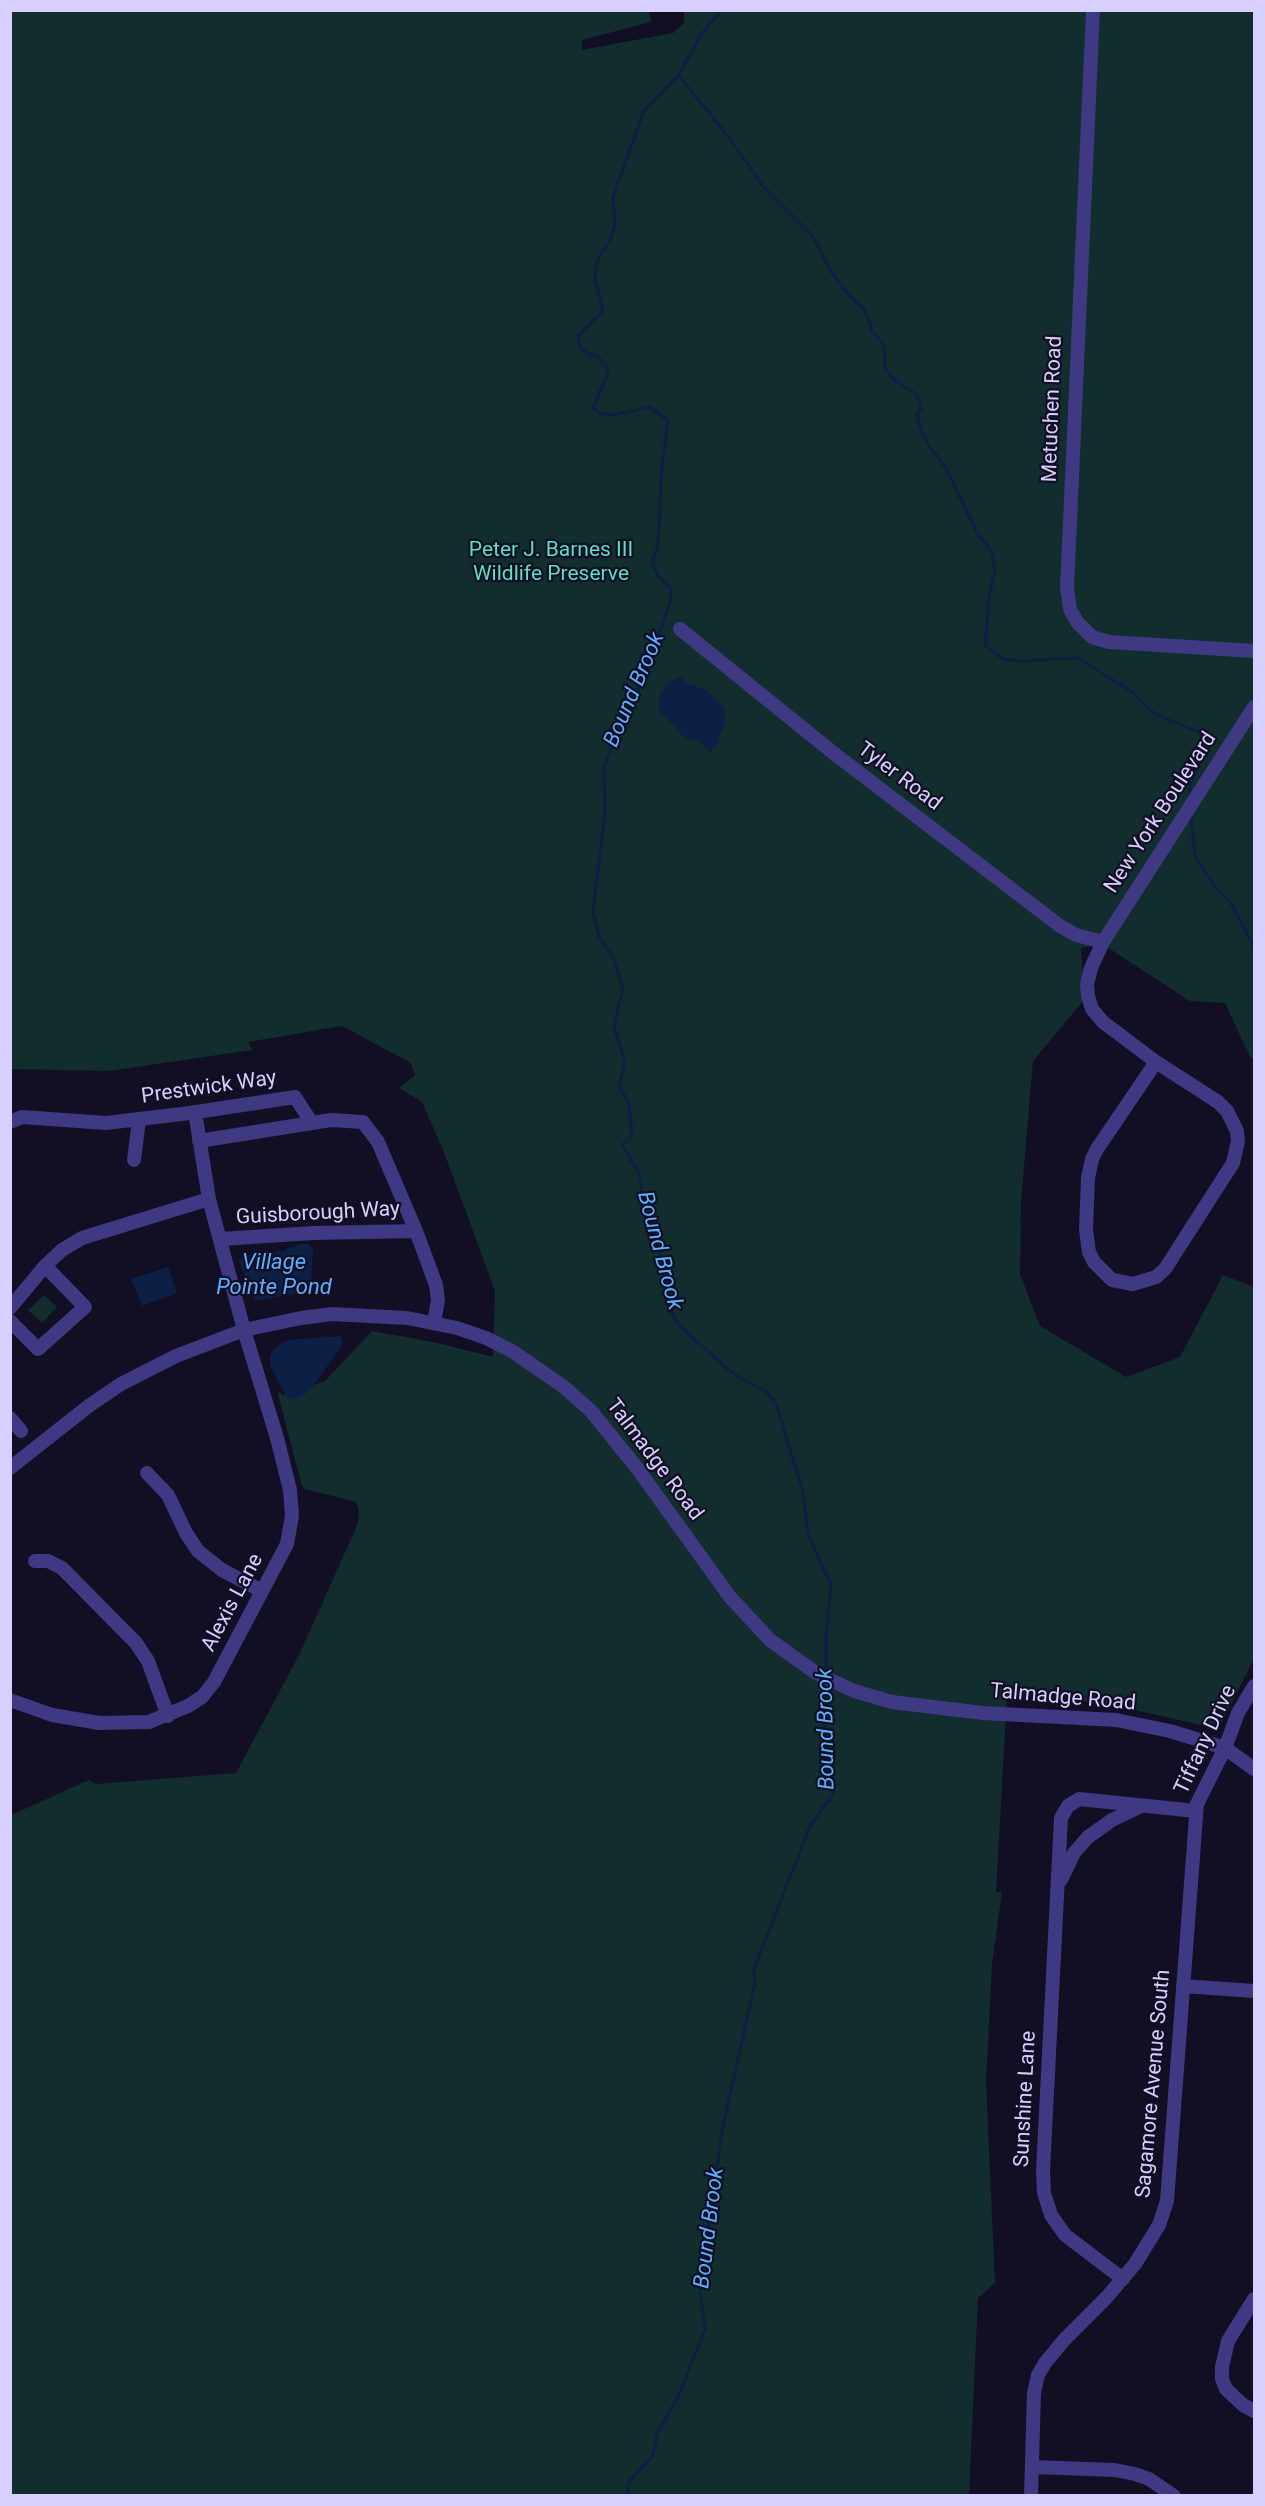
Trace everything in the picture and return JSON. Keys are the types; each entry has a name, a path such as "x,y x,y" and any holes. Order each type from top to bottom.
{"street":[{"name":"Metuchen Road","path":"1093,10 1067,588 1070,609 1077,622 1092,637 1109,642 1254,651"},
{"name":"Tyler Road","path":"680,629 836,755 1060,926 1076,935 1102,942"},
{"name":"New York Boulevard","path":"1156,1062 1097,1149 1092,1159 1088,1178 1086,1230 1089,1252 1094,1262 1112,1280 1133,1284 1156,1277 1165,1269 1233,1163 1238,1141 1234,1121 1218,1102 1156,1062 1102,1023 1092,1009 1087,984 1102,942 1254,707"},
{"name":"Prestwick Way","path":"10,1122 22,1117 106,1123 195,1113 295,1097 312,1124"},
{"name":"Alexis Lane","path":"10,1700 52,1715 99,1723 149,1722 168,1716 202,1697 214,1682 287,1544 292,1516 290,1490 209,1199 195,1113"},
{"path":"134,1160 139,1120"},
{"path":"199,1141 331,1120 363,1122 378,1142 436,1285 438,1300 434,1323"},
{"path":"10,1308 45,1266 62,1250 82,1238 209,1199"},
{"name":"Guisborough Way","path":"221,1239 313,1233 416,1231"},
{"path":"10,1322 38,1349 85,1307 45,1266"},
{"name":"Talmadge Road","path":"10,1468 90,1405 121,1384 176,1356 244,1330 332,1314 383,1316 434,1323 486,1338 512,1351 564,1387 591,1411 637,1468 730,1597 751,1621 791,1658 816,1673 872,1697 911,1705 984,1713 1116,1720 1170,1731 1225,1748 1254,1769"},
{"path":"10,1418 21,1431"},
{"path":"147,1473 168,1495 186,1533 198,1551 222,1570 261,1591"},
{"path":"35,1561 48,1561 62,1568 136,1643 148,1661 168,1716"},
{"name":"Tiffany Drive","path":"1196,1811 1197,1804 1225,1748 1238,1713 1254,1686"},
{"name":"Sunshine Lane","path":"1123,2279 1065,2235 1051,2215 1044,2193 1043,2171 1061,1818 1068,1806 1079,1799 1196,1811"},
{"name":"Sunshine Lane","path":"1058,1887 1074,1853 1088,1837 1112,1820 1142,1806"},
{"name":"Sagamore Avenue South","path":"1031,2496 1034,2393 1038,2376 1045,2363 1064,2340 1123,2279 1159,2225 1167,2201 1196,1811"},
{"path":"1183,1986 1254,1991"},
{"path":"1254,2299 1228,2341 1222,2367 1222,2379 1226,2388 1243,2405 1254,2411"},
{"path":"1033,2467 1115,2470 1135,2474 1149,2479 1174,2496"}],"green space":[{"name":"Peter J. Barnes III Wildlife Preserve","path":"11,11 649,11 651,22 582,40 582,50 673,33 684,23 684,11 1254,11 1254,1060 1250,1057 1225,1003 1190,1001 1102,944 1081,948 1084,1000 1033,1061 1021,1203 1020,1274 1040,1326 1126,1377 1180,1357 1223,1275 1254,1287 1254,1659 1221,1724 1210,1727 1130,1709 1053,1696 1007,1695 996,1892 1002,1892 992,1965 986,2082 995,2283 978,2298 969,2495 11,2495 11,1815 89,1780 96,1784 236,1773 300,1653 358,1523 359,1512 356,1502 305,1489 301,1483 277,1390 283,1395 325,1381 372,1331 433,1342 493,1357 495,1291 445,1155 422,1102 399,1088 415,1075 411,1063 342,1026 248,1042 252,1050 109,1071 11,1069"},
{"path":"44,1295 57,1307 42,1323 28,1310"}],"water":[{"path":"680,676 688,684 707,690 724,708 725,724 711,752 699,741 684,737 659,710 659,696 668,682"},
{"name":"Village Pointe Pond","path":"299,1244 308,1244 313,1249 311,1287 306,1292 255,1301 239,1260 246,1255 283,1251"},
{"path":"168,1267 177,1293 142,1306 131,1279"},
{"path":"341,1336 343,1345 309,1391 300,1397 291,1399 285,1394 270,1366 273,1349 287,1340"}],"waterway":[{"name":"Bound Brook","path":"721,10 701,35 678,76 644,111 613,197 615,224 610,241 601,253 596,267 595,279 603,310 578,336 581,350 598,357 607,366 608,372 593,408 599,413 613,415 650,407 668,421 662,467 658,546 652,563 659,577 671,588 670,603 636,696 616,725 612,747 604,767 605,812 593,912 599,937 613,957 623,988 614,1026 625,1063 619,1086 629,1104 632,1135 622,1145 639,1173 645,1212 671,1286 667,1295 673,1315 679,1325 726,1368 767,1392 776,1404 803,1492 808,1535 831,1585 826,1638 826,1674"},
{"path":"679,76 728,136 762,185 813,236 830,270 848,294 864,309 872,332 884,344 885,368 892,378 917,395 921,408 917,415 922,432 929,446 946,468 977,533 992,552 995,572 989,595 985,646 1003,659 1023,661 1078,658 1132,692 1155,714 1201,733 1202,758 1190,784 1190,796"},
{"path":"1191,815 1195,856 1217,890 1231,903 1254,947"},
{"name":"Bound Brook","path":"627,2496 629,2482 653,2455 657,2434 679,2395 705,2329 700,2291 702,2278 709,2269 709,2221 723,2126 755,1983 754,1969 810,1826 833,1794 824,1753 826,1683"}]}
